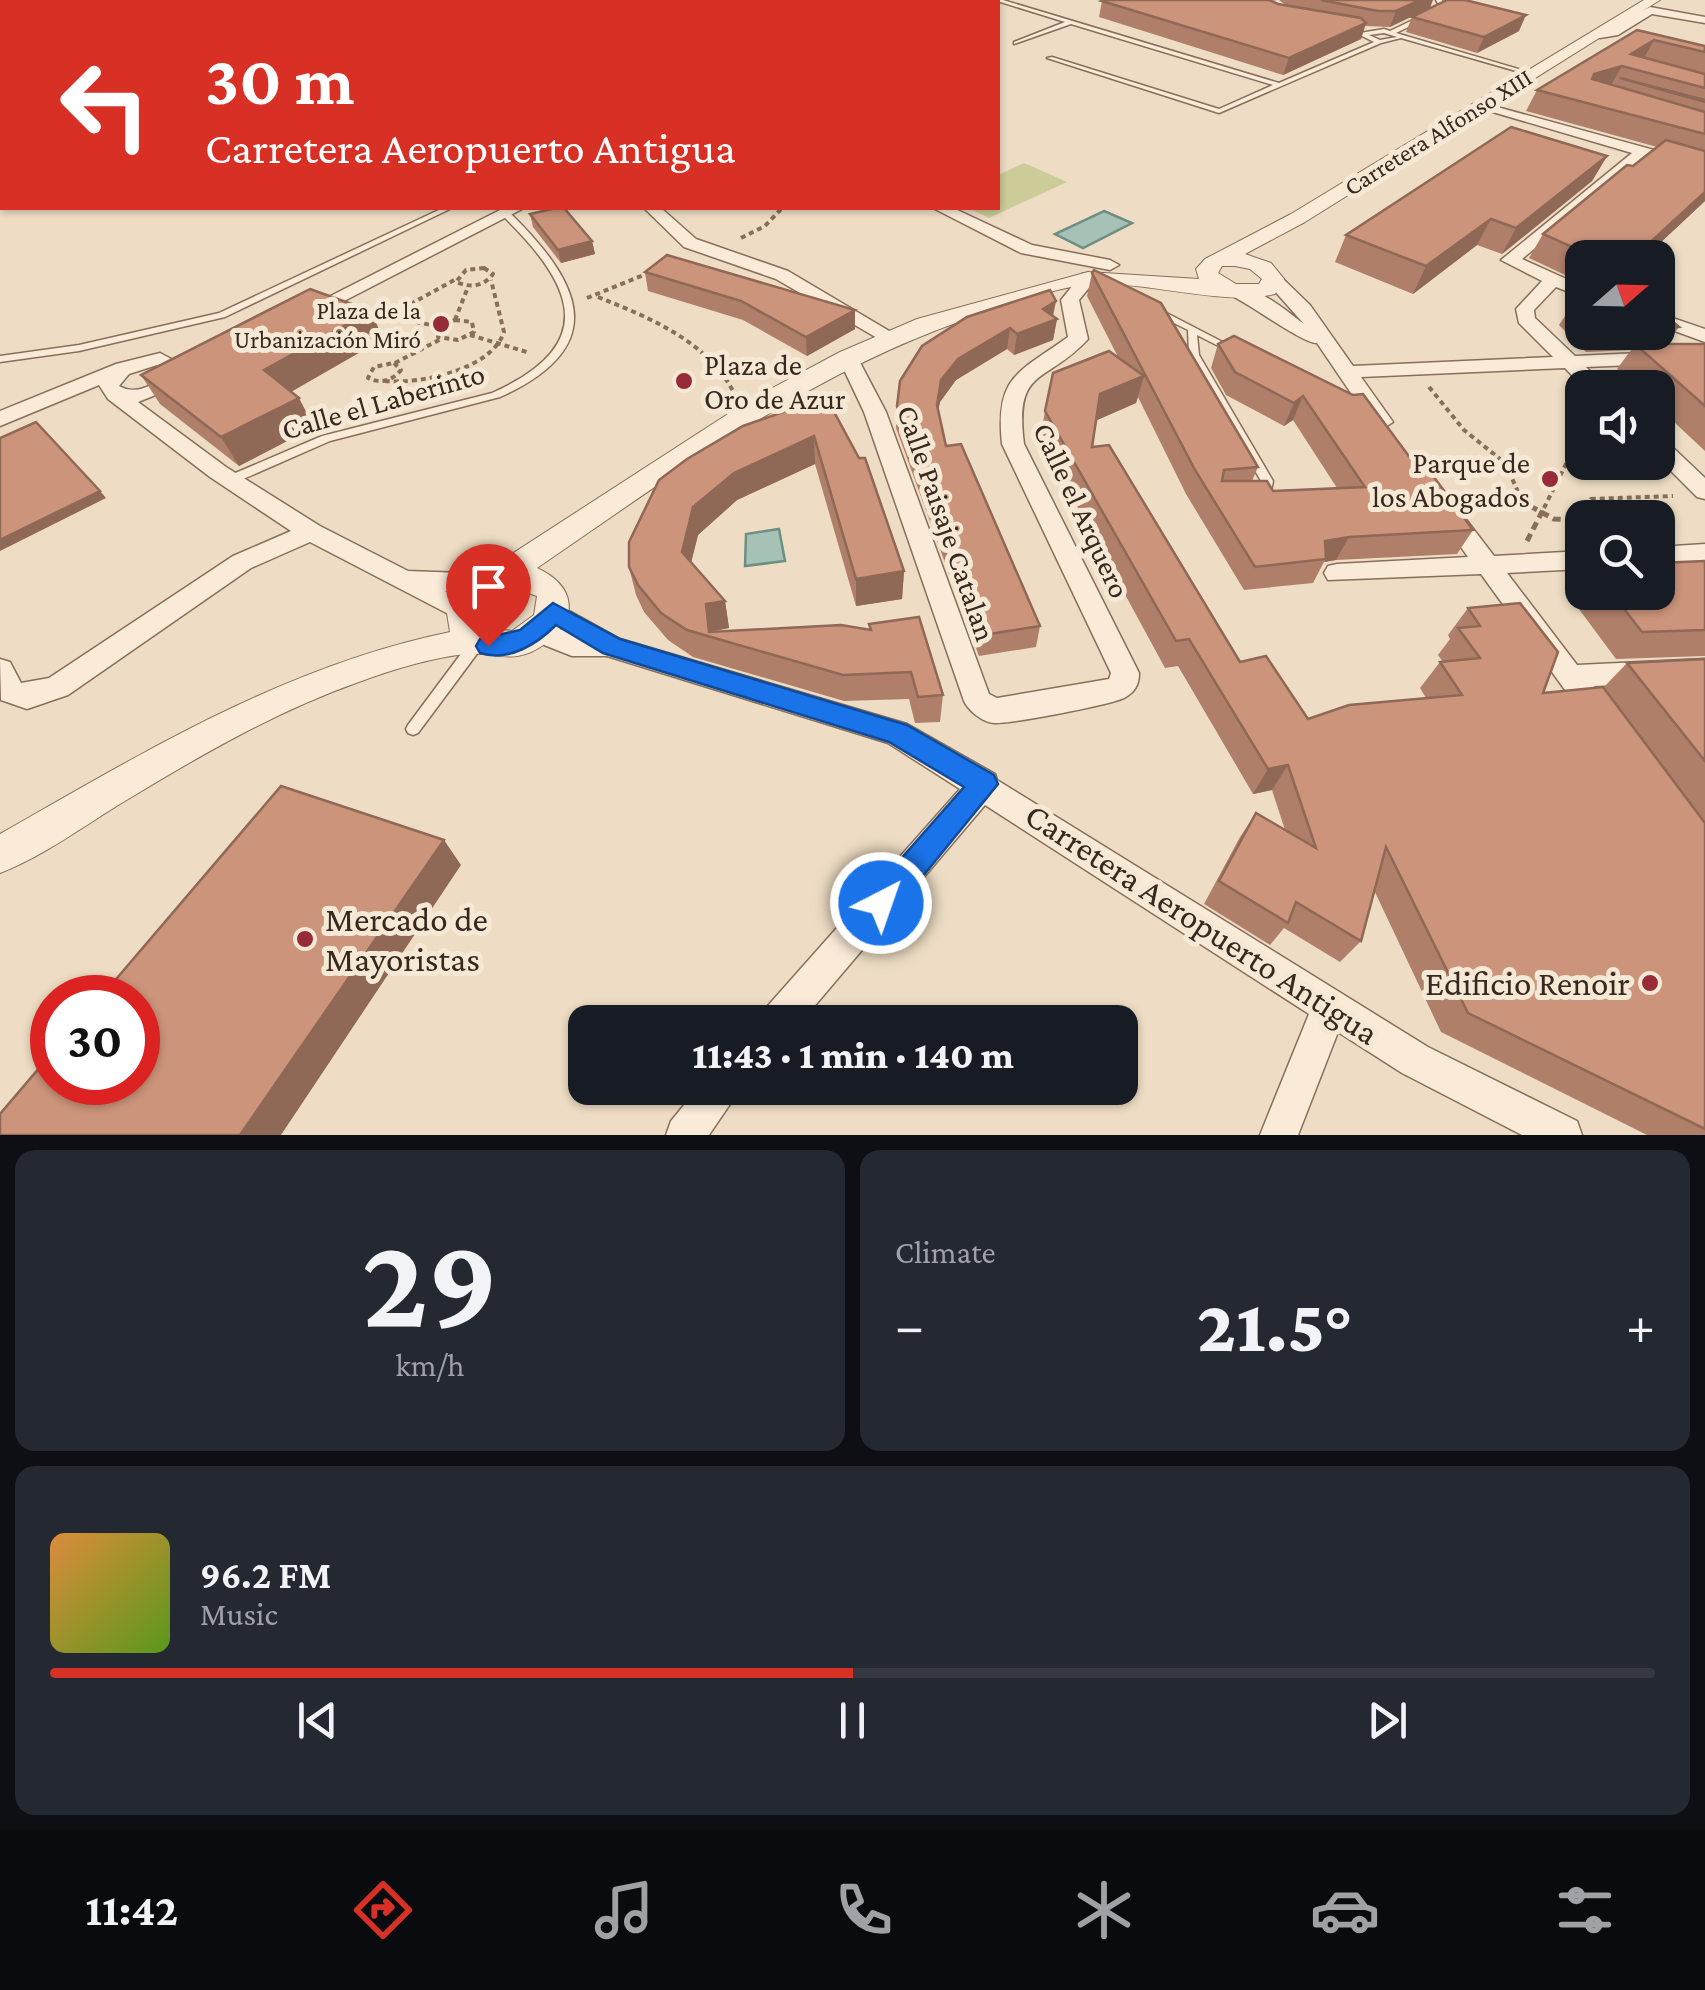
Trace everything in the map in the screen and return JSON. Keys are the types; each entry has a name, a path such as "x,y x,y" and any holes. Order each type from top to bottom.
{"street":[{"path":"1657,2 1705,20"},
{"name":"Carretera Alfonso XIII","path":"1216,262 1612,38 1657,2"},
{"name":"Carretera Alfonso XIII","path":"1272,277 1282,250 1304,228 1528,77 1612,38"},
{"path":"1489,106 1705,169"},
{"path":"1565,285 1510,262 1644,151"},
{"path":"290,320 510,210"},
{"path":"654,210 690,243 782,275 891,338"},
{"path":"945,210 1010,242 1101,274 1230,289 1267,289 1272,277"},
{"path":"1010,242 1029,257 1038,274"},
{"path":"925,324 965,298 1038,274 1101,274 1244,260 1272,277 1303,309 1351,383 1401,448"},
{"path":"1216,262 1208,275 1282,315 1351,383"},
{"path":"0,855 276,700 468,627 493,582 584,525 756,406 848,357 925,324 1051,285 1101,274"},
{"name":"Calle el Arquero","path":"986,709 994,711 1116,689 1125,682 1125,672 1013,444 1009,428 1018,384 1078,339 1070,300 1101,274"},
{"path":"1552,280 1525,309 1526,319 1578,370"},
{"path":"1675,325 1705,336"},
{"path":"1351,383 1415,369 1694,356"},
{"name":"Calle Paisaje Catalan","path":"848,357 875,412 972,693 986,709"},
{"path":"0,418 128,367 150,360 169,360 178,368 139,415"},
{"path":"64,391 161,387 196,361 150,360"},
{"path":"112,391 116,373 128,367"},
{"path":"112,391 230,480 312,532 405,579 468,627 514,644 548,611 584,525"},
{"path":"1675,468 1695,493"},
{"path":"1435,493 1615,738"},
{"path":"0,670 11,692 39,696 109,655 242,562 312,532"},
{"path":"1675,555 1705,553"},
{"path":"1336,573 1565,561"},
{"path":"405,579 493,582 529,578 548,611"},
{"name":"Carretera Aeropuerto Antigua","path":"548,611 572,645 612,646 866,720 936,753 1416,1060 1563,1135"},
{"path":"1570,676 1705,670"},
{"path":"793,1005 984,784"},
{"path":"1279,1135 1330,1007"},
{"path":"685,1135 709,1105"}],"lane":[{"path":"1382,42 1443,8 1439,0"},
{"path":"1000,1 1279,85"},
{"path":"1016,43 1072,22"},
{"path":"1361,35 1528,77"},
{"path":"1050,58 1212,111 1279,85 1361,35 1394,36 1528,77"},
{"path":"411,210 423,219"},
{"path":"0,359 79,348 222,315 443,210"},
{"name":"Calle el Laberinto","path":"230,480 326,438 496,395 522,383 551,359 570,321 568,302 510,210"},
{"path":"1101,274 1131,295"},
{"path":"1144,304 1244,356"},
{"path":"1192,331 1194,356 1268,486 1260,498"},
{"path":"414,729 468,627"}],"path":[{"path":"361,331 478,268 492,272 490,280 506,319 501,343 482,362 385,381 371,380 368,372 378,365 394,364 440,339 470,335 501,343"},
{"path":"456,279 468,287"},
{"path":"468,287 490,280"},
{"path":"456,320 468,287"},
{"path":"596,296 636,312 710,360 724,372 736,394 756,406"},
{"path":"388,316 440,327 456,320 474,325 470,335"},
{"path":"440,327 436,334 440,339"},
{"path":"385,381 401,370 394,364"},
{"path":"1415,369 1457,416 1464,430 1505,463 1520,496 1540,514 1565,521"},
{"path":"1515,564 1565,465"},
{"path":"1591,500 1695,493"}],"green space":[{"path":"1024,163 1067,182 989,218 972,210 1000,210 1000,174"}],"shaded area":[{"path":"1104,211 1132,223 1083,248 1055,234"},
{"path":"779,529 785,561 745,566 746,534"}],"building":[{"path":"1269,0 1361,18 1366,23 1289,58 1102,1"},
{"path":"1321,0 1420,0 1396,11 1378,11"},
{"path":"1447,0 1465,0 1526,15 1484,37 1412,17"},
{"path":"1637,30 1705,46 1705,52 1654,40 1631,54 1705,74 1705,88 1622,66 1594,74 1592,79 1705,112 1705,134 1537,90"},
{"path":"1620,78 1705,100 1705,102"},
{"path":"1511,127 1607,156 1516,228 1491,219 1426,266 1346,235"},
{"path":"1666,140 1705,151 1705,192 1653,240 1565,240 1565,244 1543,234 1627,165 1633,166"},
{"path":"566,210 592,241 558,250 530,214"},
{"path":"667,255 855,310 806,337 741,301 645,272"},
{"path":"1094,270 1161,303 1258,467 1224,470 1222,481 1267,481 1273,491 1365,487 1303,396 1294,403 1235,372 1218,344 1234,336 1353,395 1363,394 1422,474 1431,473 1473,530 1325,541 1326,559 1255,567 1195,470 1092,273"},
{"path":"310,289 371,311 264,370 299,398 221,437 141,375"},
{"path":"1050,290 1056,301 1043,309 1057,319 1017,334 1010,328 958,359 941,380 937,405 946,446 961,444 1040,626 983,635 897,406 900,381 922,346 967,317"},
{"path":"1675,344 1705,344 1705,406 1675,379 1675,370 1664,370 1642,350 1675,350"},
{"path":"1109,351 1144,376 1100,394 1092,447 1109,445 1240,662 1266,656 1308,719 1349,705 1462,695 1440,662 1480,658 1458,628 1480,626 1468,608 1520,603 1558,652 1543,693 1603,687 1705,823 1705,1129 1468,1013 1386,847 1361,941 1296,902 1288,923 1219,881 1256,813 1316,848 1288,765 1268,769 1189,639 1176,641 1045,411 1053,373"},
{"path":"826,397 859,458 865,458 904,571 856,579 814,436 734,473 693,507 682,552 725,601 706,604 709,632 841,625 871,630 869,624 919,617 943,695 918,697 911,672 843,675 687,630 661,613 629,567 629,542 659,480 743,426"},
{"path":"36,422 100,491 0,540 0,438"},
{"path":"1705,561 1705,630 1642,632 1625,610 1675,610 1675,562"},
{"path":"1705,659 1705,761 1627,663"},
{"name":"Mercado de Mayoristas","path":"281,786 444,840 240,1135 0,1135 0,1114 30,1079 30,1105 160,1105 160,975 120,975"}],"place":[{"name":"Plaza de la Urbanización Miró","path":"441,324"},
{"name":"Plaza de Oro de Azur","path":"684,381"},
{"name":"Parque de los Abogados","path":"1550,479"},
{"name":"Mercado de Mayoristas","path":"305,939"},
{"name":"Edificio Renoir","path":"1650,983"}],"route":[{"path":"488,646 527,639 548,622 553,612 612,646 866,720 936,753 984,784 881,903"}]}
